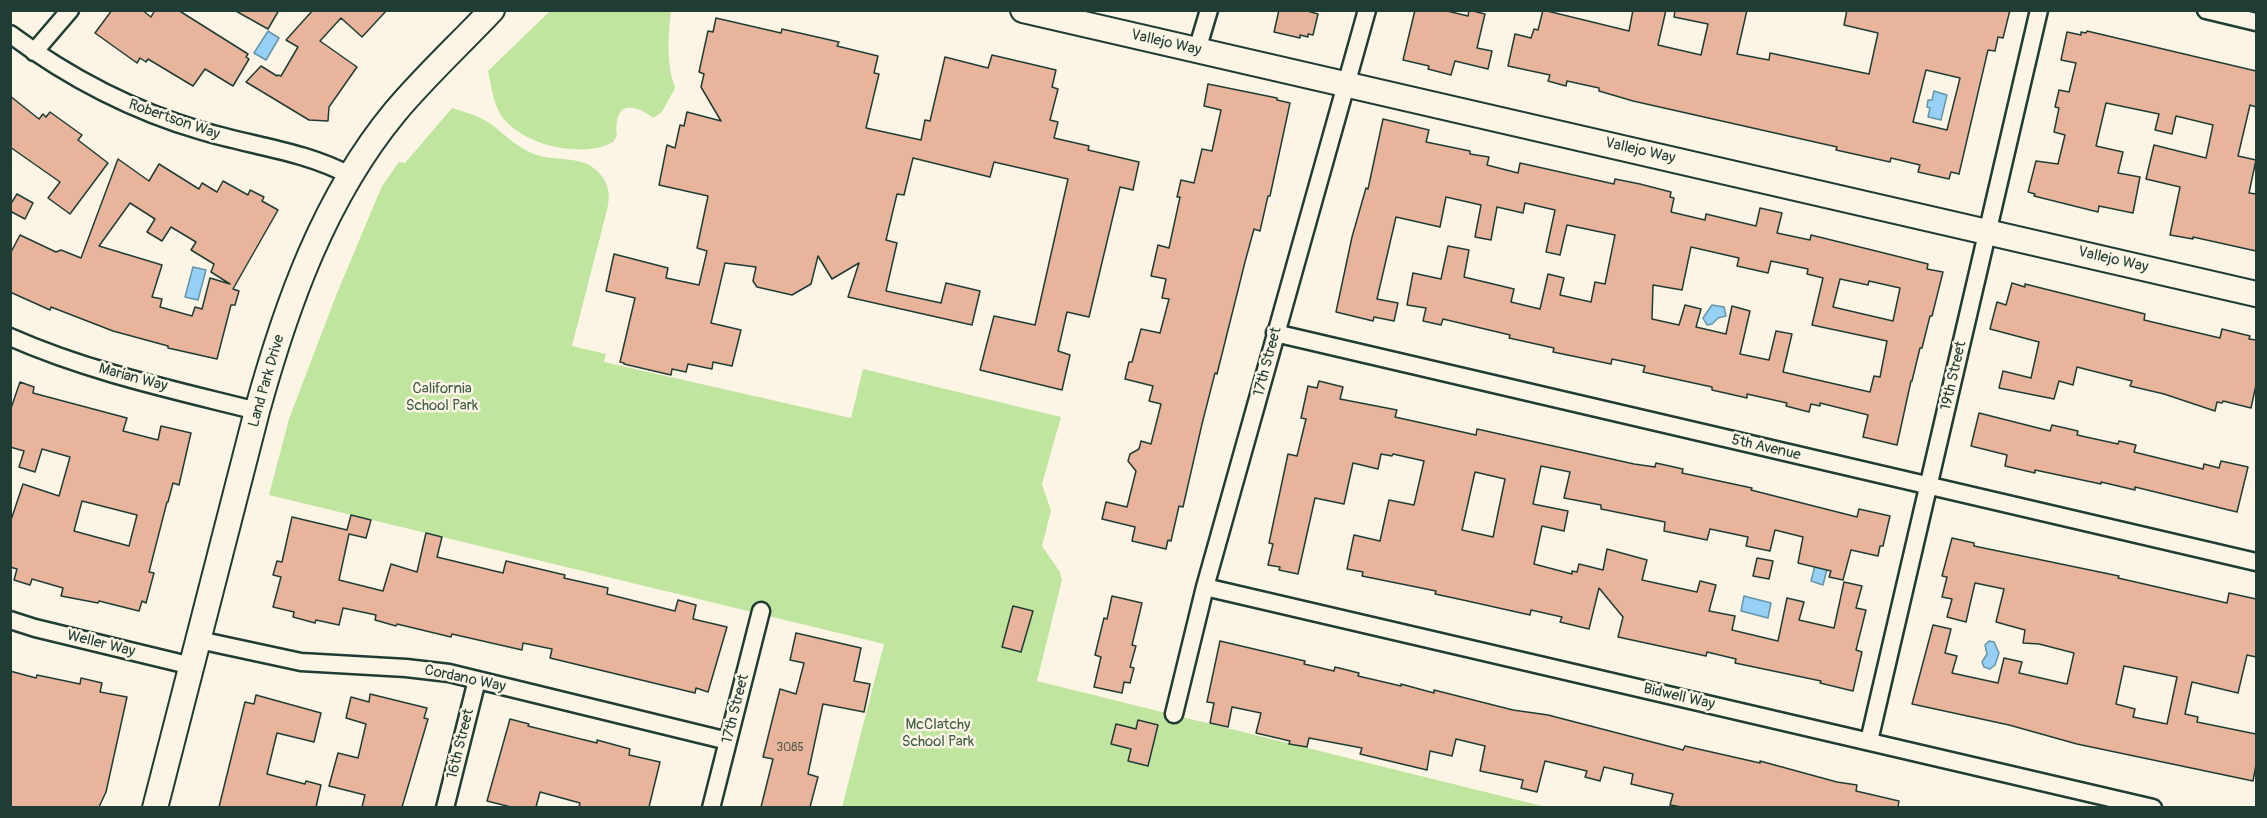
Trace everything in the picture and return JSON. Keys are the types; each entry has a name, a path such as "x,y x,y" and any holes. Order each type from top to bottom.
{"street":[{"path":"34,52 70,10"},
{"name":"Land Park Drive","path":"155,807 257,411 303,272 351,176 394,114 492,10"},
{"name":"Vallejo Way","path":"1023,10 2256,294"},
{"path":"1197,50 1209,10"},
{"name":"17th Street","path":"1174,714 1205,587 1366,10"},
{"name":"19th Street","path":"1869,741 2039,10"},
{"path":"2206,10 2256,22"},
{"name":"Robertson Way","path":"10,34 34,52 121,101 227,138 317,159 351,176"},
{"name":"5th Avenue","path":"1275,333 2256,562"},
{"name":"Marian Way","path":"10,337 47,353 102,371 257,411"},
{"name":"Bidwell Way","path":"1205,587 2153,807"},
{"name":"17th Street","path":"711,807 761,611"},
{"name":"Weller Way","path":"10,620 192,666"},
{"name":"Cordano Way","path":"199,640 301,662 432,671 728,741"},
{"name":"16th Street","path":"445,807 477,680"}],"green space":[{"path":"551,10 671,11 669,59 675,88 662,112 653,118 640,110 627,108 620,114 617,136 613,142 600,147 584,149 551,146 520,133 508,123 497,107 488,71"},
{"name":"California School Park","path":"452,108 487,121 512,141 537,155 575,160 589,165 600,174 606,183 609,193 607,210 572,346 606,354 604,362 851,418 863,369 1061,417 1042,484 1051,511 1042,546 1060,572 1062,580 1037,681 1546,807 842,807 884,644 269,495 289,419 337,293 382,186 399,162 405,163"}],"water":[{"path":"268,31 279,38 266,60 254,53"},
{"path":"1934,91 1947,95 1941,120 1928,117 1930,108 1927,107 1928,100 1932,100"},
{"path":"193,267 206,270 198,300 185,297"},
{"path":"1712,305 1724,307 1726,316 1707,325 1703,318"},
{"path":"1817,558 1829,561 1823,585 1811,581"},
{"path":"1744,596 1771,603 1768,618 1741,611"},
{"path":"1989,641 1994,642 1999,653 1995,665 1990,669 1984,667 1982,662 1987,654 1985,645"}],"building":[{"path":"112,10 142,10 151,17 155,10 178,10 248,54 246,57 249,59 233,86 205,69 193,86 148,59 146,62 140,58 137,63 95,33"},
{"path":"234,10 279,10 268,29"},
{"path":"313,10 387,10 362,37 341,18 320,41 357,67 329,107 328,121 309,120 246,82 261,66 281,76 298,47 286,40"},
{"path":"1279,10 1304,10 1318,14 1313,35 1308,34 1308,37 1300,35 1300,38 1274,32"},
{"path":"1415,10 1443,10 1468,16 1469,10 1485,14 1477,48 1492,51 1488,69 1455,61 1451,75 1428,69 1429,66 1403,60"},
{"path":"1543,10 1629,31 1633,10 1666,10 1658,45 1701,55 1708,24 1674,17 1675,10 1747,10 1737,54 1769,60 1770,53 1869,74 1878,33 1844,25 1847,10 2010,10 2003,38 1998,37 1995,51 1988,50 1959,174 1951,172 1949,179 1918,172 1920,165 1891,158 1890,162 1836,150 1837,147 1633,101 1599,91 1599,88 1567,81 1566,86 1548,81 1550,75 1508,66 1515,34 1531,38 1534,29 1538,30","holes":["1926,70 1960,78 1947,130 1913,122"]},
{"path":"716,18 781,33 782,29 839,42 837,46 878,56 874,73 879,74 866,128 921,140 925,120 930,121 945,57 988,68 992,55 1056,70 1052,87 1058,89 1050,120 1058,122 1054,138 1089,146 1088,150 1139,162 1133,190 1120,187 1089,317 1067,312 1058,351 1070,355 1062,390 980,370 994,316 1035,325 1068,179 994,162 990,177 913,158 904,195 897,194 886,240 897,243 886,291 941,303 946,283 980,291 972,325 848,297 859,263 832,279 818,256 811,284 792,295 757,287 753,281 756,267 725,263 711,323 741,330 732,366 713,362 712,369 688,364 686,372 672,369 671,375 620,362 635,298 606,291 614,254 668,268 666,278 699,285 707,251 697,248 708,196 659,185 667,145 675,148 680,125 684,126 687,112 721,121 701,87 704,74 699,72 708,31 713,32"},
{"path":"2087,31 2256,71 2256,107 2250,105 2238,156 2256,160 2249,193 2256,194 2256,251 2193,237 2193,239 2170,235 2180,187 2146,179 2154,145 2206,158 2213,125 2176,116 2172,134 2155,130 2159,114 2106,103 2096,146 2123,152 2118,173 2140,177 2133,213 2099,206 2098,212 2034,196 2035,194 2028,192 2036,161 2058,164 2065,135 2054,132 2059,108 2055,107 2059,90 2069,92 2076,63 2061,60 2067,32 2081,35 2081,32 2086,33"},
{"path":"1208,84 1277,98 1277,100 1290,103 1270,196 1268,196 1260,231 1254,229 1217,374 1215,373 1183,507 1179,506 1171,541 1168,540 1166,549 1132,541 1135,527 1102,519 1106,502 1127,507 1136,471 1128,461 1130,454 1139,449 1141,441 1151,444 1161,404 1149,401 1153,386 1125,379 1141,329 1160,333 1169,299 1162,298 1166,279 1151,276 1158,245 1169,248 1180,197 1177,197 1181,180 1194,183 1202,149 1212,151 1221,110 1204,106"},
{"path":"10,96 39,119 43,114 46,117 50,112 82,135 78,140 108,163 70,214 48,198 60,182 10,147"},
{"path":"1383,119 1429,130 1426,142 1489,157 1487,165 1518,173 1520,163 1614,184 1615,179 1640,184 1671,192 1670,197 1674,198 1671,212 1705,220 1706,214 1756,226 1760,208 1782,213 1777,233 1810,240 1811,235 1928,264 1927,269 1943,272 1932,316 1930,316 1911,381 1897,445 1863,437 1868,415 1820,403 1820,406 1811,404 1809,412 1786,406 1787,403 1747,394 1747,398 1712,390 1712,387 1643,372 1645,366 1612,359 1611,364 1553,352 1554,348 1443,319 1441,325 1423,321 1426,308 1407,305 1413,273 1441,279 1448,246 1469,250 1464,277 1514,289 1511,302 1540,309 1548,274 1564,278 1560,295 1591,302 1595,282 1605,284 1615,235 1567,225 1560,255 1546,252 1555,210 1525,203 1523,213 1497,207 1491,240 1475,237 1481,205 1446,197 1440,227 1396,217 1377,299 1398,303 1394,321 1374,317 1373,321 1336,312 1352,237 1366,188 1368,189","holes":["1691,247 1739,258 1737,266 1768,273 1771,261 1808,269 1807,274 1823,278 1812,325 1887,341 1880,377 1874,376 1870,392 1783,372 1792,334 1776,331 1769,360 1740,354 1750,311 1732,306 1726,334 1696,327 1701,309 1685,305 1679,325 1652,319 1653,285 1682,290","1840,279 1868,285 1869,281 1900,288 1893,321 1833,307"]},
{"path":"118,159 149,181 159,164 199,189 202,183 217,192 223,181 248,195 250,190 264,197 262,201 278,210 233,289 239,291 235,305 231,305 217,359 168,348 168,346 113,331 51,307 50,310 10,292 10,254 20,235 56,252 61,250 81,258","holes":["130,203 155,219 147,232 162,241 171,227 196,242 191,250 214,264 211,272 230,284 210,278 202,309 195,307 192,316 160,307 162,299 152,297 162,265 99,246"]},
{"path":"17,194 33,203 25,219 10,211 10,205"},
{"path":"2012,283 2025,287 2025,284 2145,314 2144,320 2220,338 2222,329 2250,336 2249,339 2256,340 2256,385 2251,408 2223,401 2222,403 2217,402 2215,411 2164,394 2130,386 2132,381 2077,367 2073,385 2059,381 2054,399 1999,388 2003,371 2031,378 2039,342 1990,329 1997,302 2006,305"},
{"path":"1319,381 1343,387 1340,399 1397,410 1395,417 1476,435 1477,429 1634,464 1655,467 1656,463 1683,469 1682,473 1752,488 1751,490 1857,517 1859,509 1890,516 1883,546 1880,546 1878,556 1851,550 1843,580 1829,577 1831,571 1798,563 1803,537 1775,530 1770,551 1746,546 1748,537 1710,529 1707,540 1664,531 1665,522 1601,509 1601,505 1564,498 1570,472 1541,466 1533,504 1568,511 1564,531 1542,526 1534,564 1572,574 1572,571 1577,572 1579,564 1603,570 1607,549 1647,560 1642,580 1697,592 1700,581 1716,585 1709,611 1735,616 1732,630 1778,641 1787,598 1804,602 1799,620 1834,628 1844,582 1862,586 1856,608 1866,610 1856,650 1862,652 1853,691 1820,683 1821,681 1735,663 1736,659 1707,652 1706,656 1618,637 1623,617 1599,588 1589,629 1560,622 1562,617 1531,610 1530,615 1435,594 1436,591 1362,576 1363,572 1347,569 1354,535 1380,541 1389,500 1414,505 1424,461 1393,454 1392,456 1381,454 1378,469 1353,463 1344,504 1315,498 1298,574 1268,565 1273,544 1269,543 1288,454 1297,456 1306,419 1301,418 1308,386 1317,388","holes":["1475,472 1505,479 1493,537 1462,530"]},
{"path":"20,382 34,387 33,393 127,418 123,431 158,440 161,426 191,433 179,485 173,483 167,502 149,572 154,573 146,603 142,601 139,611 99,601 98,603 61,596 63,588 32,579 30,585 14,580 17,569 10,567 10,523 23,484 59,496 70,457 42,449 35,472 19,467 24,451 10,447 10,411","holes":["82,501 137,515 129,546 74,531"]},
{"path":"1979,413 2050,431 2052,425 2078,431 2077,435 2118,444 2119,441 2136,445 2134,452 2203,469 2204,464 2219,468 2221,461 2248,467 2237,512 2135,487 2135,490 2005,466 2007,455 1971,446"},
{"path":"351,515 371,520 366,538 349,534 339,580 383,591 391,564 417,572 426,533 442,537 437,557 503,573 506,561 565,575 564,578 608,588 607,594 675,611 678,600 696,605 693,619 727,627 708,692 696,688 695,693 550,658 552,649 523,643 522,650 452,634 451,637 397,624 396,626 375,620 376,615 343,608 339,625 316,620 315,623 293,617 294,612 273,607 281,577 273,575 277,561 282,562 292,517 347,530"},
{"path":"1952,538 1974,543 1974,546 2119,576 2118,578 2227,603 2229,593 2256,599 2256,657 2247,655 2238,693 2192,682 2185,714 2198,717 2197,722 2256,734 2256,765 2253,781 2077,744 2009,725 1912,704 1933,625 1951,629 1945,653 1957,656 1952,673 1998,683 2004,658 2022,662 2019,673 2067,684 2074,653 2039,644 2023,643 2025,630 1996,622 2004,589 1975,583 1966,622 1947,617 1952,599 1942,597 1947,577 1942,576","holes":["2124,666 2177,677 2167,724 2133,717 2135,709 2116,704"]},
{"path":"1757,558 1773,561 1769,579 1753,576"},
{"path":"1112,596 1142,603 1132,645 1136,646 1130,667 1134,668 1130,683 1124,682 1122,693 1094,687 1101,657 1095,655"},
{"path":"1013,606 1033,611 1021,652 1002,647"},
{"path":"796,633 861,648 854,681 870,684 864,712 823,704 808,774 818,777 810,807 761,807 773,759 763,757 780,689 796,694 804,663 790,660"},
{"path":"1220,641 1305,661 1304,664 1334,671 1335,667 1359,673 1358,676 1401,686 1401,684 1434,693 1434,690 1513,710 1548,715 1683,750 1685,746 1760,763 1760,761 1837,782 1857,785 1856,791 1899,801 1898,807 1682,807 1670,805 1673,794 1631,784 1633,774 1604,767 1600,781 1585,777 1587,771 1545,761 1537,792 1521,788 1523,780 1480,771 1485,746 1456,739 1452,756 1430,751 1427,770 1360,754 1362,748 1309,738 1307,747 1289,744 1290,741 1256,733 1261,713 1232,707 1228,727 1210,723 1214,703 1207,702"},
{"path":"10,671 36,678 37,675 80,684 81,678 102,683 100,692 127,697 106,792 99,807 10,807"},
{"path":"370,694 427,708 424,718 428,719 402,807 362,807 365,795 329,786 338,753 358,758 366,724 346,718 351,697 369,702"},
{"path":"256,695 321,713 314,742 277,733 267,774 305,784 306,781 321,785 316,807 219,807 245,702 254,704"},
{"path":"510,719 529,724 528,726 630,749 629,755 660,762 649,807 579,807 580,803 540,792 536,807 511,807 487,801"},
{"path":"1138,720 1158,725 1148,766 1128,761 1131,749 1111,744 1116,724 1136,729"}],"park label":[{"name":"McClatchy School Park","path":"938,734"}]}
